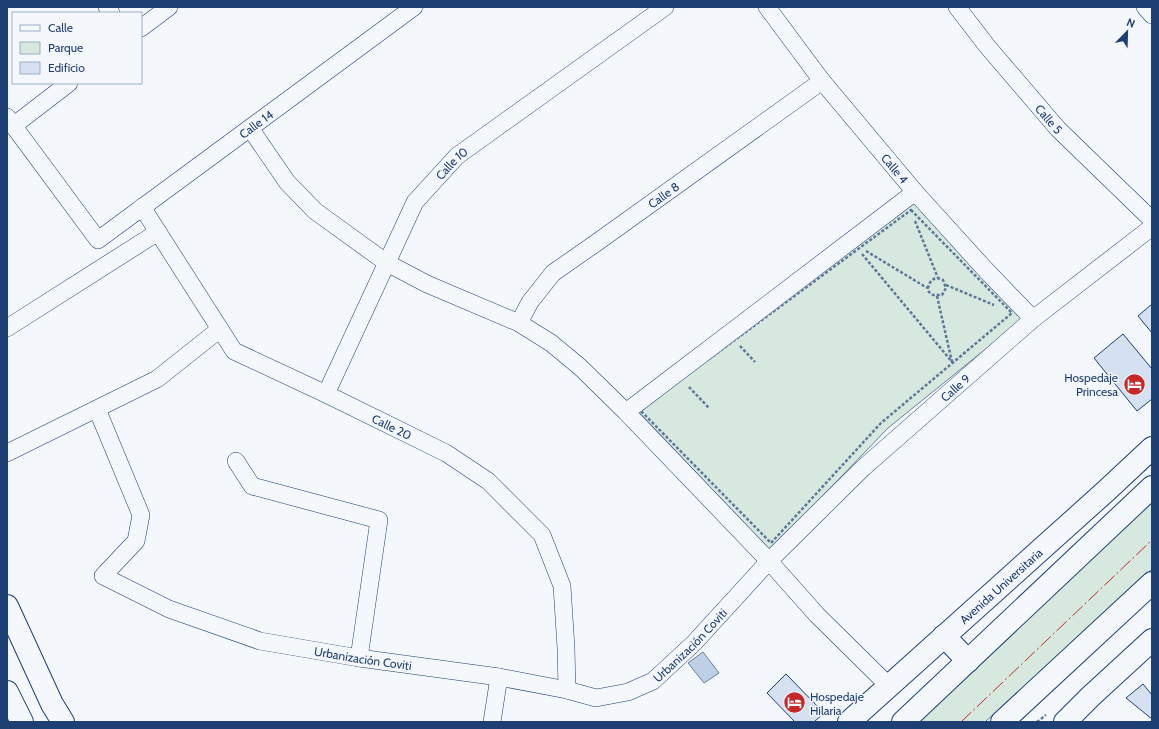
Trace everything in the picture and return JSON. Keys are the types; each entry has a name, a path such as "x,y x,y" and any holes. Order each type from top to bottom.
{"street":[{"path":"142,27 169,7"},
{"name":"Calle 14","path":"10,122 98,240 414,7"},
{"name":"Calle 10","path":"326,394 415,202 457,156 665,7"},
{"name":"Calle 4","path":"767,7 822,81 914,192 982,268 1033,319"},
{"name":"Calle 5","path":"957,7 987,46 1058,129 1152,220"},
{"path":"1145,7 1152,15"},
{"name":"Calle 8","path":"519,323 530,302 553,273 596,244 822,81"},
{"path":"10,122 67,84"},
{"path":"250,128 287,182 315,211 387,263 427,284 519,323 551,343 580,367 626,412 769,561 817,615 889,686"},
{"path":"626,412 914,192"},
{"name":"Calle 20","path":"142,207 234,351 446,453 488,481 542,535 562,586 567,690"},
{"name":"Calle 9","path":"769,561 863,468 1033,319 1152,227"},
{"path":"7,328 158,232"},
{"path":"7,453 156,379 220,329"},
{"name":"Urbanización Coviti","path":"97,409 141,515 136,541 103,576 169,609 260,641 359,658 499,677 567,690 596,698 628,692 653,681 694,643 769,561"},
{"name":"Avenida Universitaria","path":"849,722 1152,448"},
{"path":"236,461 252,486 379,520 359,658"},
{"path":"903,722 1152,487"},
{"path":"1002,722 1152,583"},
{"path":"7,606 52,704 63,722"},
{"path":"944,636 968,661"},
{"path":"1065,722 1152,640"},
{"path":"492,722 499,677"},
{"path":"7,692 22,722"}],"path":[{"path":"911,210 640,410 771,543 881,423 1012,313"},
{"path":"911,210 938,278"},
{"path":"911,210 1012,313"},
{"path":"859,248 928,288 933,295 942,295 945,292 946,285 944,280 938,278 929,282 928,288"},
{"path":"859,248 953,363"},
{"path":"946,285 998,307"},
{"path":"937,296 953,363"},
{"path":"1005,310 1012,313"},
{"path":"734,340 755,362"},
{"path":"682,379 709,408"}],"green space":[{"path":"914,202 1024,318 888,428 817,502 769,549 635,408"},
{"path":"1152,502 1152,569 985,722 915,722"}],"water":[{"path":"703,652 719,673 704,683 688,663"}],"building":[{"path":"1152,304 1152,333 1138,316"},
{"name":"Hospedaje Princesa","path":"1123,334 1152,369 1152,399 1137,411 1094,358"},
{"name":"Hospedaje Hilaria","path":"786,674 824,713 814,722 795,722 767,693"},
{"path":"1143,684 1152,695 1152,719 1126,698"}],"power":[{"path":"961,722 1152,540"}],"place":[{"name":"Hospedaje Princesa","path":"1134,384"},
{"name":"Hospedaje Hilaria","path":"795,703"}]}
